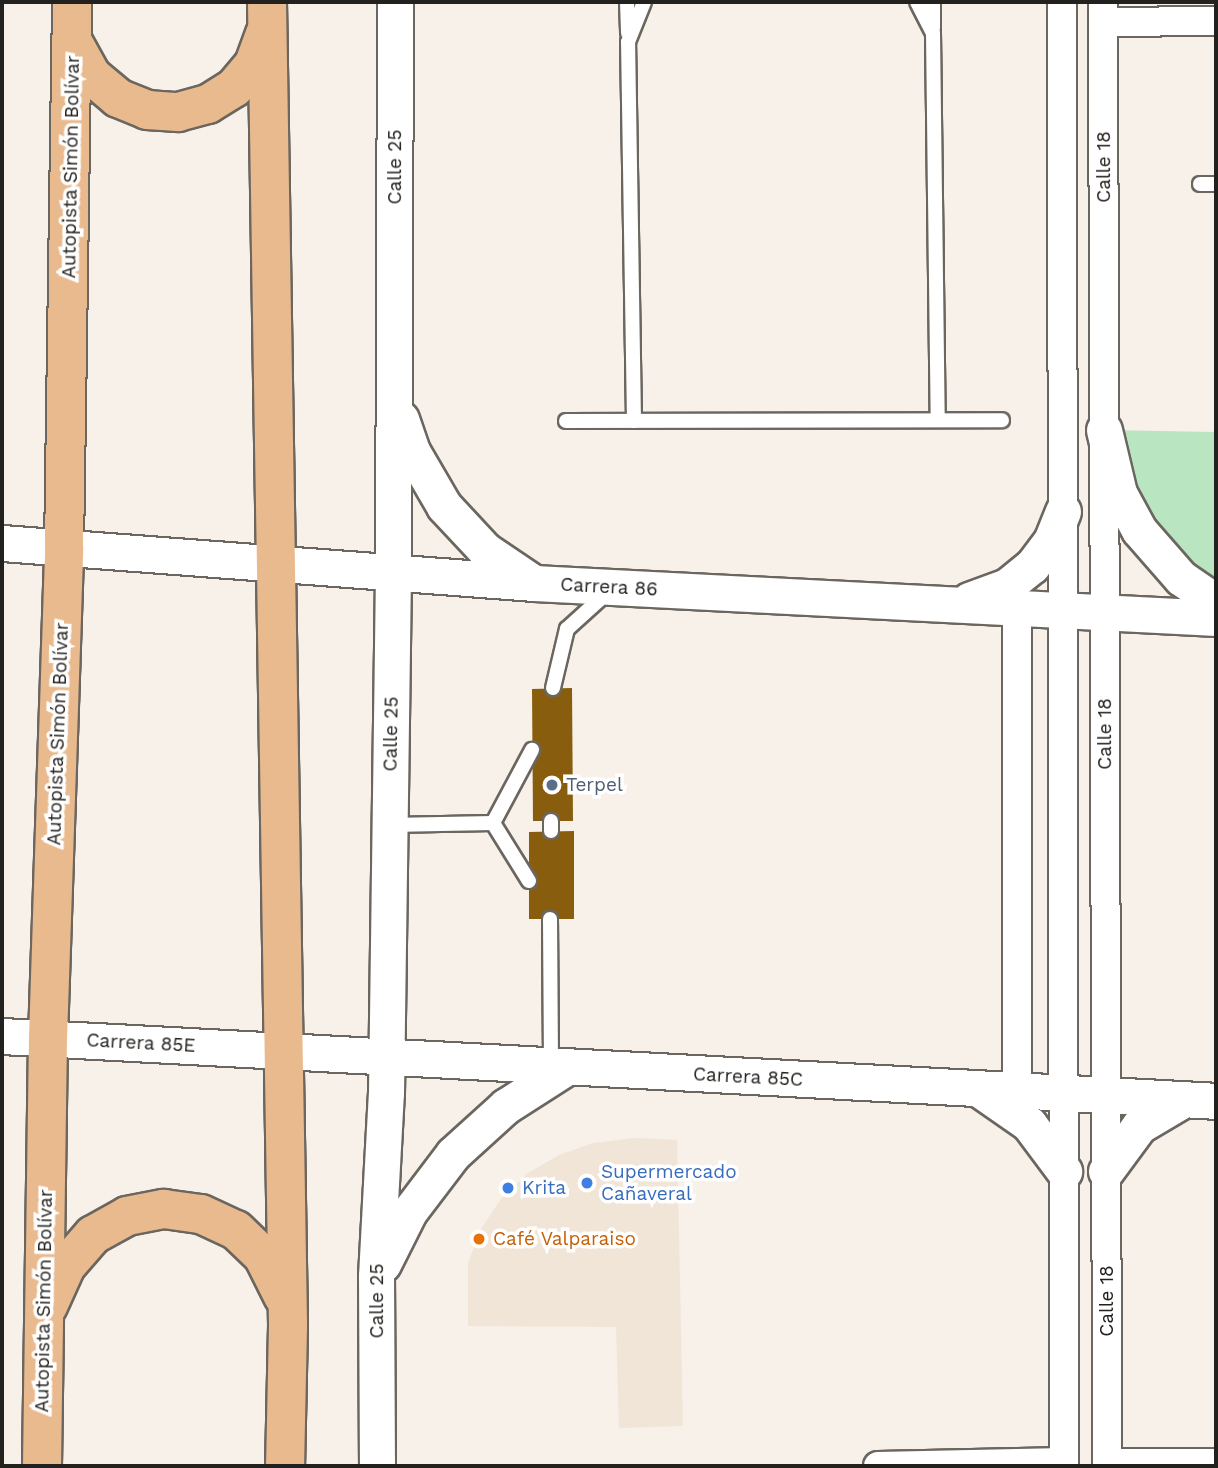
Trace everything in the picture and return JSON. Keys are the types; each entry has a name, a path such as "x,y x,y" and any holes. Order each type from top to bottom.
{"highway":[{"name":"Autopista Simón Bolívar","path":"41,1466 48,1038 65,548 74,42 72,2"},
{"path":"74,42 92,76 112,94 147,110 178,112 208,104 239,82 260,50 267,11"},
{"path":"267,11 280,1051 288,1326 285,1466"},
{"path":"43,1317 66,1266 93,1235 145,1211 183,1209 219,1220 263,1256 281,1289 288,1326"}],"street":[{"name":"Calle 25","path":"377,1466 376,1276 386,1057 390,825 395,388 395,2"},
{"path":"878,1466 1064,1464 1062,2"},
{"path":"1103,12 1216,21"},
{"name":"Calle 18","path":"1103,12 1107,1465"},
{"path":"395,388 412,451 444,506 485,550 534,583"},
{"path":"1104,430 1119,493 1139,530 1173,571 1216,602"},
{"path":"947,603 978,598 1021,577 1051,541 1063,511"},
{"name":"Carrera 86","path":"2,542 276,566 612,588 1216,618"},
{"path":"1017,608 1017,1092"},
{"name":"Carrera 85E","path":"2,1036 280,1051"},
{"name":"Carrera 85C","path":"280,1051 1200,1101"},
{"path":"376,1276 409,1212 453,1154 506,1106 559,1067"},
{"path":"980,1090 1029,1124 1064,1171"},
{"path":"1106,1171 1139,1126 1200,1101"},
{"path":"1107,1465 1216,1463"}],"lane":[{"path":"627,2 635,421"},
{"path":"628,42 644,2"},
{"path":"918,2 933,33"},
{"path":"933,2 938,420"},
{"path":"1200,184 1216,184"},
{"path":"566,421 1002,420"},
{"path":"553,688 567,629 612,588"},
{"path":"493,823 532,750"},
{"path":"390,825 493,823"},
{"path":"493,823 529,881"},
{"path":"550,919 559,1067"}],"shaded area":[{"path":"635,1138 677,1140 683,1426 619,1428 616,1327 468,1326 468,1263 481,1229 501,1199 528,1173 559,1155 593,1143"}],"green space":[{"path":"1104,430 1216,432 1216,602 1181,578"}],"building":[{"name":"Terpel","path":"572,688 573,821 533,821 532,689"},
{"name":"Terpel","path":"574,831 574,919 529,919 529,832"}],"place":[{"name":"Terpel","path":"552,785"},
{"name":"Supermercado Cañaveral","path":"587,1183"},
{"name":"Krita","path":"508,1188"},
{"name":"Café Valparaiso","path":"479,1239"}]}
